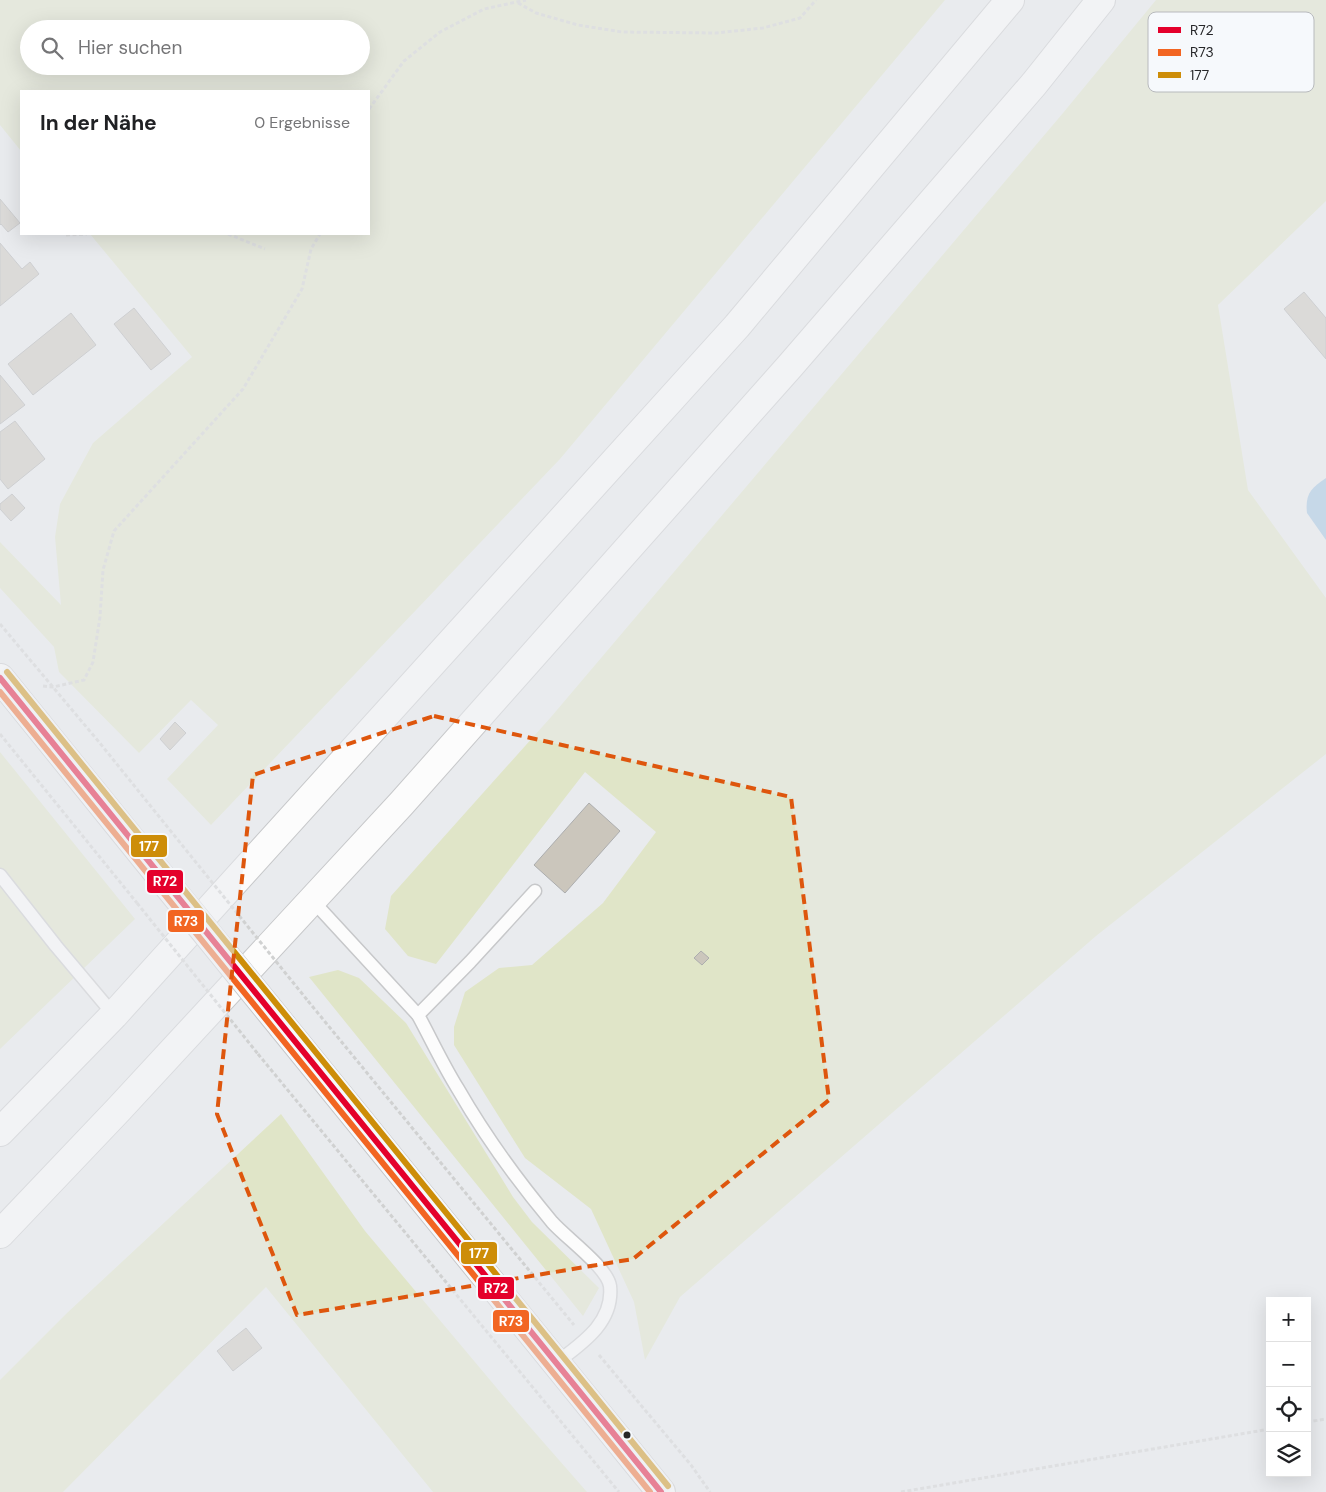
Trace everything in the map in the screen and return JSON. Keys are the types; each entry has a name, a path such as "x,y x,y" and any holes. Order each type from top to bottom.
{"main road":[{"path":"0,1132 114,1015 737,326 1010,0"},
{"path":"0,1234 119,1109 408,796 790,366 1034,84 1101,0"},
{"path":"2,681 661,1492"}],"lane":[{"path":"0,875 114,1015"},
{"path":"418,1015 536,891"},
{"path":"312,900 418,1015 457,1088 492,1144 528,1194 558,1229 592,1259 604,1274 609,1284 610,1295 605,1316 586,1340 556,1363"}],"path":[{"path":"370,108 404,62 440,32 484,10 526,0"},
{"path":"518,3 536,14 578,25 622,32 716,33 763,28 800,18 816,0"},
{"path":"230,235 265,249"},
{"path":"2,681 53,687 84,680 94,662 100,617 103,570 114,531 243,389 302,289 311,249 319,235"},
{"path":"0,624 444,1167"},
{"path":"0,734 258,1054 619,1492"},
{"path":"1311,1421 1326,1419"},
{"path":"901,1492 1266,1430"}],"highlighted area":[{"path":"434,716 791,797 829,1100 633,1259 297,1315 217,1114 253,775"}],"green space":[{"path":"0,0 945,0 560,459 211,825 167,779 218,725 191,700 139,753 59,672 54,647 0,588 0,542 61,605 55,537 60,504 93,443 192,357 91,235 370,235 370,90 20,90 20,150 0,125"},
{"path":"1156,0 1326,0 1326,201 1218,305 1248,490 1326,598 1326,754 1096,936 680,1297 645,1360 634,1302 591,1209 525,1158 454,1045 454,1027 465,992 499,968 532,965 603,903 656,832 585,772 436,964 408,956 385,929 391,896 551,717 1063,113"},
{"path":"0,752 135,919 0,1049"},
{"path":"338,970 359,978 406,1023 513,1197 532,1222 599,1288 583,1316 309,977"},
{"path":"281,1114 365,1231 587,1492 433,1492 266,1287 63,1492 0,1492 0,1380 67,1313"}],"water":[{"path":"1326,478 1326,540 1307,513 1307,501 1313,488"}],"building":[{"path":"0,199 20,223 8,232 0,225"},
{"path":"0,243 22,269 30,262 39,274 0,306"},
{"path":"1304,292 1326,318 1326,359 1284,309"},
{"path":"134,308 171,354 151,370 114,324"},
{"path":"71,313 96,345 33,395 8,364"},
{"path":"0,375 25,405 0,424"},
{"path":"15,421 45,459 8,489 0,479 0,432"},
{"path":"12,494 25,508 11,521 0,509 0,504"},
{"path":"175,722 186,733 170,750 160,739"},
{"path":"589,803 620,831 565,893 534,865"},
{"path":"701,951 709,958 702,965 694,958"},
{"path":"246,1328 262,1348 233,1371 217,1351"}],"transit line":[{"name":"177","path":"7,672 668,1486"},
{"name":"R72","path":"0,678 661,1492"},
{"name":"R73","path":"0,692 650,1492"}]}
